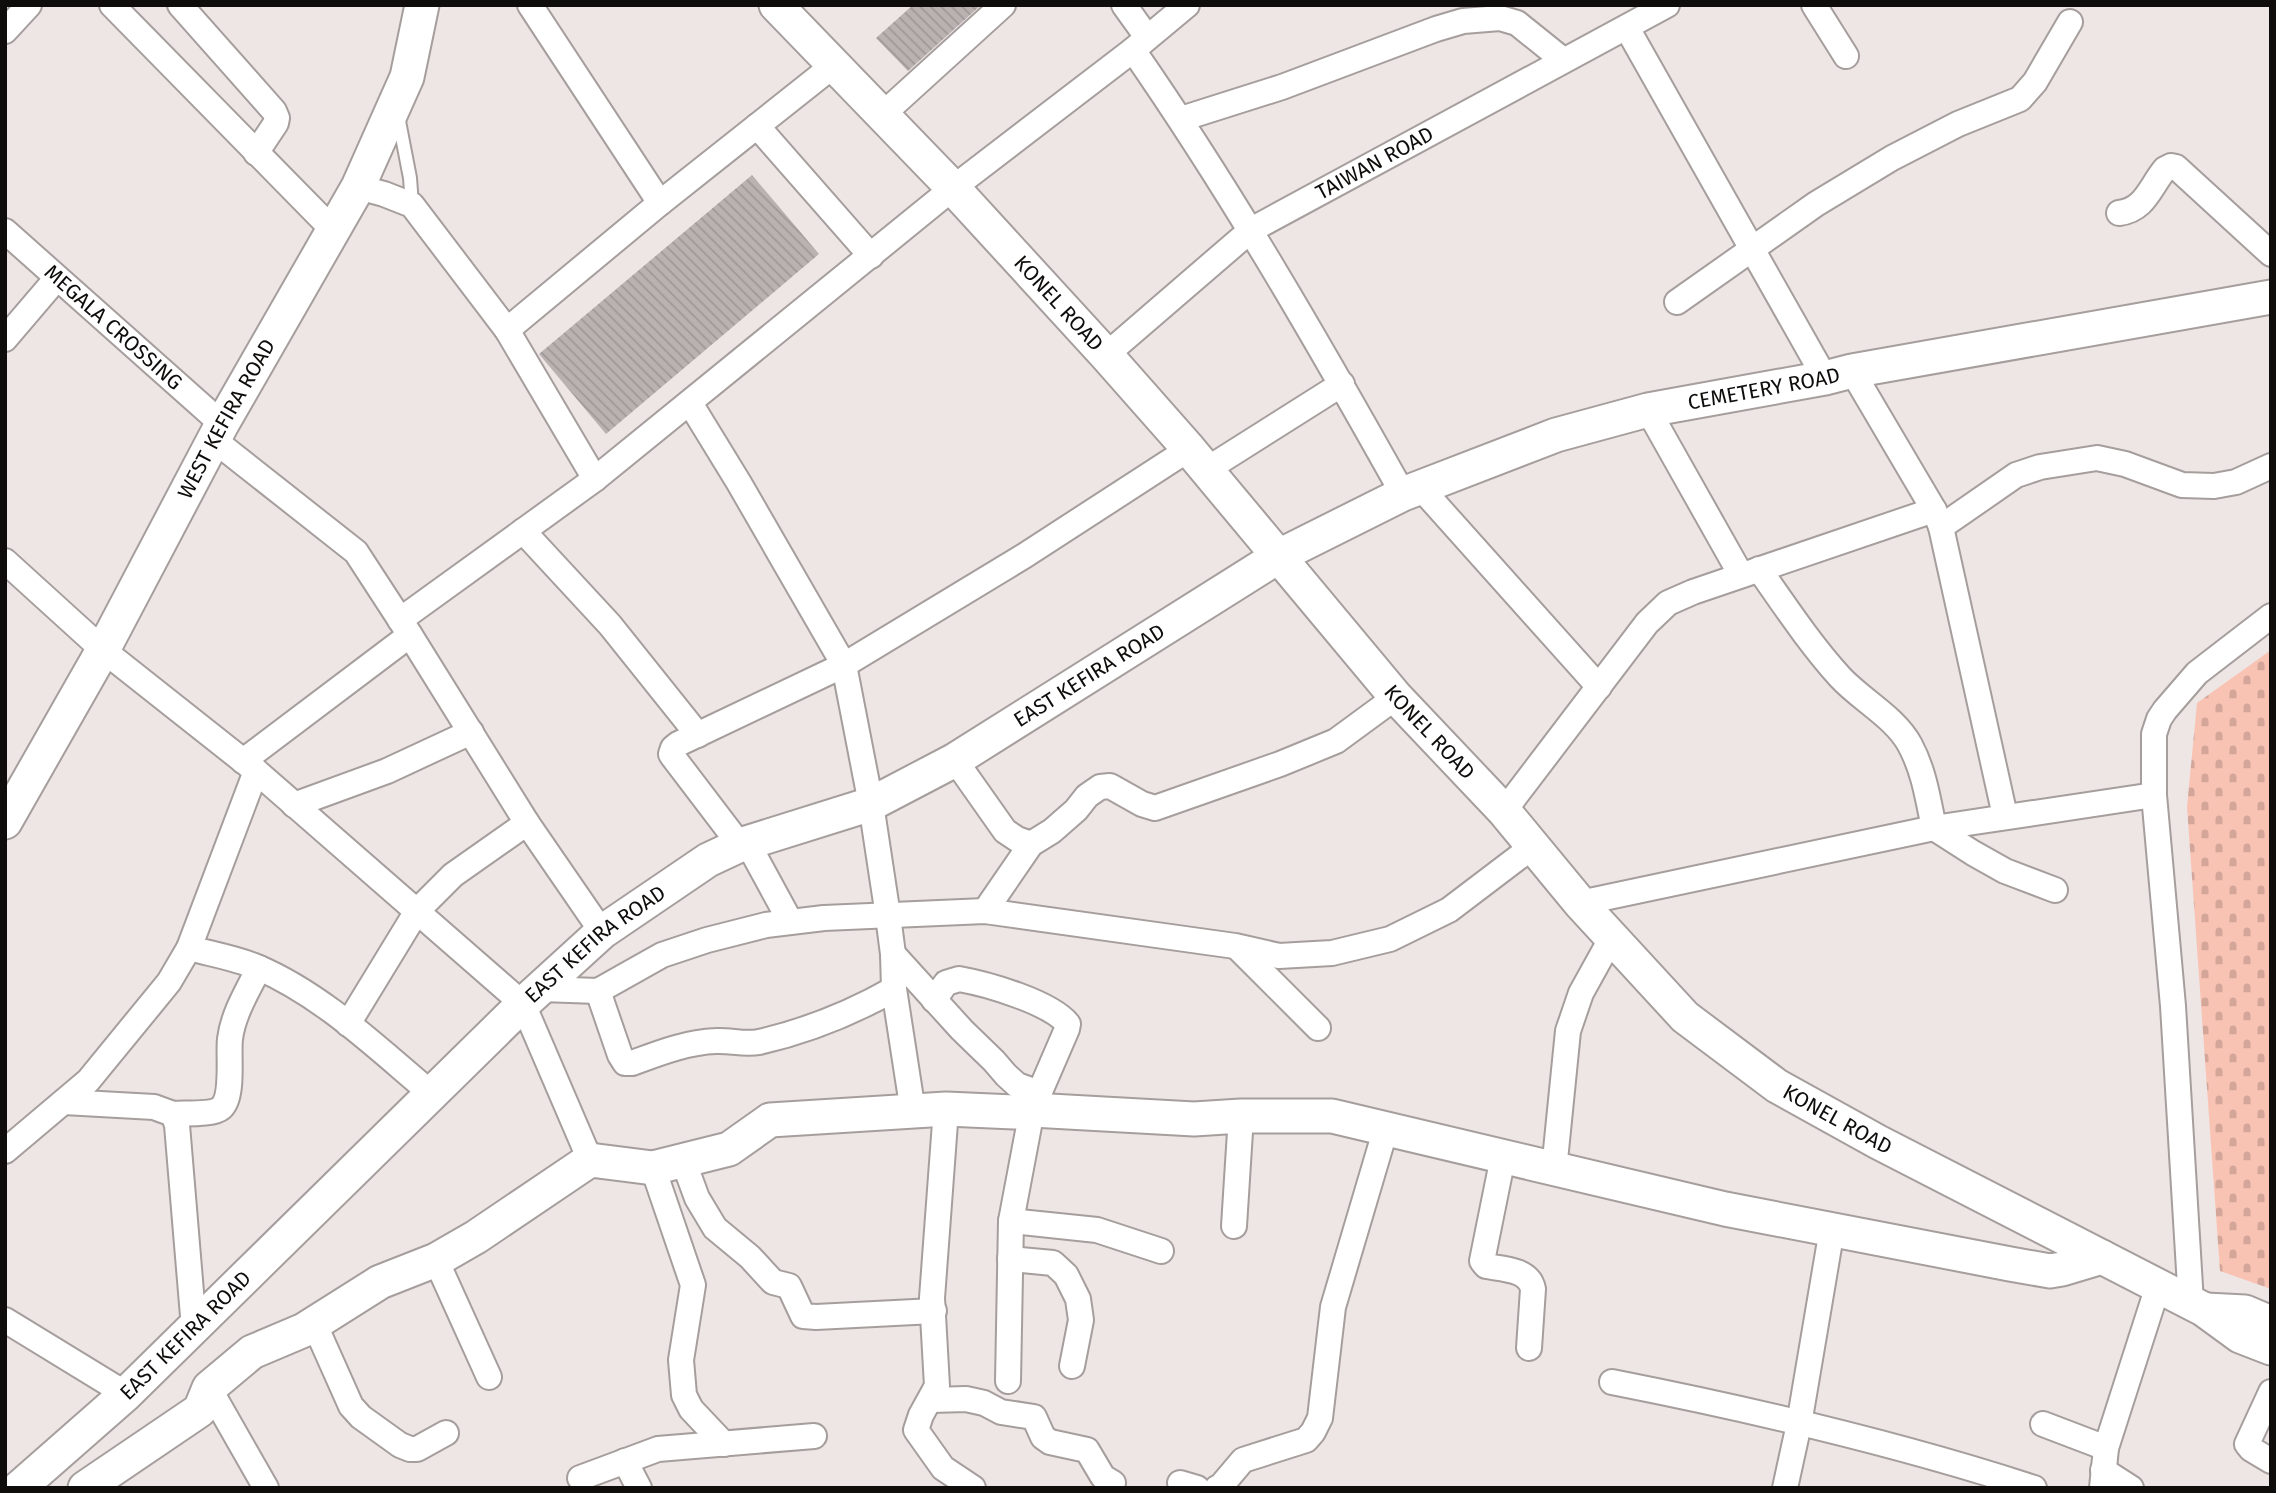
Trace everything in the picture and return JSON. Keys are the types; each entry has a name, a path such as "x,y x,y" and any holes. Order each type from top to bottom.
{"main road":[{"name":"WEST KEFIRA ROAD","path":"5,822 103,650 218,432 358,187 407,77 422,5"},
{"name":"KONEL ROAD","path":"783,8 1106,355 1198,459 1396,697 1503,811 1580,902 1685,1017 1777,1086 1878,1142 2197,1306 2240,1336 2271,1348"},
{"name":"CEMETERY ROAD","path":"1279,556 1411,491 1556,435 1648,410 2271,297"},
{"name":"EAST KEFIRA ROAD","path":"22,1487 126,1394 532,997 602,933 708,860 744,844 871,804 955,760 1279,556"},
{"path":"85,1488 200,1410 209,1388 252,1352 303,1330 380,1282 436,1260 476,1237 590,1160 668,1164 729,1149 770,1120 946,1109 1014,1112 1036,1100 1194,1119 1332,1116 1725,1209 2050,1271 2102,1257"},
{"path":"2197,1306 2245,1312 2271,1323"}],"street":[{"path":"5,31 29,5"},
{"path":"112,5 333,230"},
{"path":"180,5 274,111 276,123 256,153"},
{"path":"530,5 660,204"},
{"path":"882,115 1003,5"},
{"path":"1124,5 1140,43 1181,119 1251,230 1342,384 1411,491 1598,687"},
{"path":"5,1151 88,1081 169,982 189,948 249,766 405,627 523,531 595,479 953,188 1187,5"},
{"path":"1815,5 1846,56"},
{"path":"1644,14 1753,251 1938,518 2005,816"},
{"name":"TAIWAN ROAD","path":"1106,355 1251,230 1644,14"},
{"path":"1181,119 1282,87 1463,21 1500,18 1517,23 1563,60"},
{"path":"1677,302 1753,251 1816,204 1892,158 1958,124 2020,99 2035,82 2070,22"},
{"path":"507,330 834,65"},
{"path":"757,126 871,256"},
{"path":"2119,214 2132,211 2141,204 2165,169 2176,167 2271,254"},
{"path":"358,187 412,205 507,330 595,479"},
{"name":"MEGALA CROSSING","path":"5,232 218,432 356,552 527,823 602,933"},
{"path":"5,338 57,278"},
{"path":"790,921 744,844 671,754 673,748 844,665 1024,556 1198,459 1342,384"},
{"path":"690,403 740,483 844,665 871,804 893,954 894,989 913,1112"},
{"path":"1648,410 1750,572 1842,680 1909,742 1923,775 1934,828 2005,871 2055,890"},
{"path":"1503,811 1647,623 1668,604 1693,592 1750,572 1938,518 2016,475 2040,467 2097,458 2125,464 2182,485 2214,486 2236,482 2271,466"},
{"path":"523,531 610,625 698,735"},
{"path":"5,561 103,650 249,766 417,911 532,997 590,1160"},
{"path":"2197,1306 2154,795 2154,734 2165,710 2197,673 2271,616"},
{"path":"985,911 1031,844 1052,831 1100,786 1110,786 1142,804 1155,808 1280,764 1336,741 1396,697"},
{"path":"294,805 387,771 471,732"},
{"path":"955,760 1005,831 1031,844"},
{"path":"1580,902 1934,828 2154,795"},
{"path":"348,1024 417,911 453,875 527,823"},
{"path":"532,997 597,991 662,955 707,940 790,921 985,911 1235,946 1279,956 1332,953 1390,939 1449,910 1532,846"},
{"path":"1554,1170 1568,1031 1581,993 1612,937"},
{"path":"1235,946 1318,1028"},
{"path":"189,948 259,968 293,984 348,1024 432,1094"},
{"path":"893,954 1006,1075 1017,1085 1031,1090 1036,1100"},
{"path":"64,1102 154,1107 173,1114 214,1111 221,1108 228,1098 230,1037 239,1010 259,968"},
{"path":"934,1000 946,983 959,979 1037,1003 1068,1024 1036,1100 1011,1221 1008,1381"},
{"path":"597,991 620,1055 625,1063 632,1063 675,1048 715,1041 756,1043 827,1022 861,1008 894,989"},
{"path":"946,1109 932,1298 937,1386 916,1430 943,1468 973,1488"},
{"path":"173,1114 177,1125 194,1328"},
{"path":"1234,1226 1241,1116"},
{"path":"1217,1488 1243,1460 1306,1440 1320,1418 1333,1307 1385,1128"},
{"path":"1503,1157 1482,1261 1486,1266 1525,1275 1531,1280 1533,1289 1529,1348"},
{"path":"668,1164 697,1198 715,1228 750,1257 773,1282 789,1286 803,1316 934,1311"},
{"path":"668,1164 693,1285 681,1360 684,1395 691,1409 724,1444"},
{"path":"1011,1221 1097,1230 1161,1251"},
{"path":"1784,1488 1799,1424 1832,1228"},
{"path":"1010,1259 1053,1263 1066,1275 1077,1299 1081,1320 1072,1366"},
{"path":"436,1260 489,1377"},
{"path":"2104,1469 2158,1286"},
{"path":"5,1320 126,1394"},
{"path":"314,1323 351,1406 361,1417 400,1445 410,1449 446,1433"},
{"path":"1612,1382 1895,1445 2034,1488"},
{"path":"209,1388 266,1488"},
{"path":"2271,1392 2247,1444 2271,1461"},
{"path":"931,1400 966,1399 984,1402 1001,1412 1034,1417 1042,1437 1050,1442 1083,1447 1103,1477 1113,1483"},
{"path":"2043,1424 2131,1488"},
{"path":"580,1478 658,1449 814,1436"},
{"path":"625,1461 639,1488"}],"lane":[{"path":"396,105 410,178 412,205"}],"green space":[{"path":"2271,650 2271,1289 2220,1271 2187,807 2197,703"}],"building":[{"path":"913,5 981,5 908,71 876,38"},
{"path":"752,175 819,254 606,434 539,354"}]}
